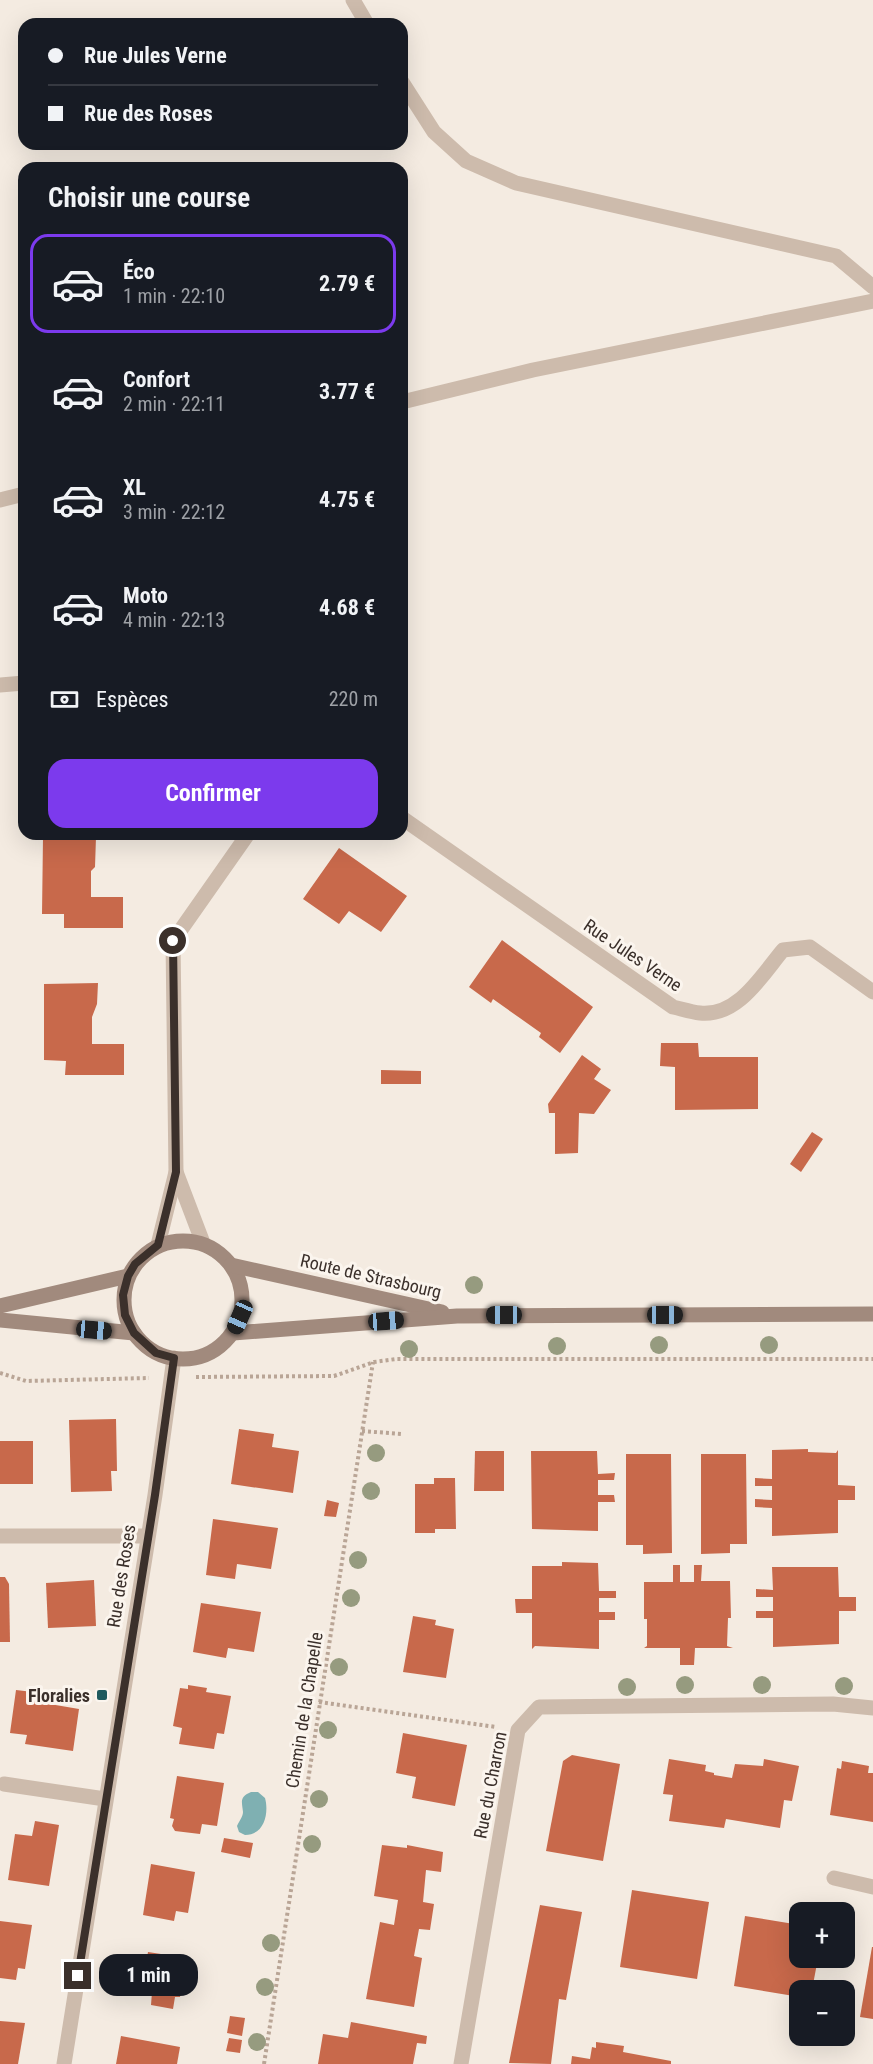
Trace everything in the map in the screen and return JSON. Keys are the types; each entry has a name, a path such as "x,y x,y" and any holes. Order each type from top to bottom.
{"main road":[{"path":"187,1240 203,1244 219,1252 231,1265 240,1281 243,1299 240,1317 233,1333 220,1346 205,1355 188,1359 156,1353 134,1333 125,1315 123,1295 128,1276 135,1264 158,1245 187,1240"},
{"name":"Route de Strasbourg","path":"231,1265 457,1316"},
{"path":"0,1306 128,1276"},
{"path":"457,1316 873,1314"},
{"name":"Route de Strasbourg","path":"233,1333 457,1316"},
{"path":"0,1320 134,1333"}],"street":[{"path":"353,0 364,18"},
{"path":"408,91 435,132 466,161 506,179 836,256 873,287"},
{"path":"408,401 533,370 873,301"},
{"path":"0,500 18,496"},
{"path":"0,685 18,684"},
{"name":"Rue Jules Verne","path":"408,822 673,1007 702,1014 731,1007 746,994 783,950 810,947 873,992"},
{"path":"158,1245 176,1172 173,941 244,840"},
{"path":"176,1172 203,1244"},
{"name":"Rue des Roses","path":"64,2064 174,1358"},
{"path":"0,1536 146,1536"},
{"name":"Rue du Charron","path":"461,2064 518,1730 539,1707 833,1704 873,1708"},
{"path":"4,1784 105,1799"},
{"path":"834,1878 873,1887"}],"path":[{"name":"Chemin de la Chapelle","path":"264,2064 374,1362 396,1359 873,1359"},
{"path":"363,1431 402,1434"},
{"path":"319,1702 518,1730"}],"water":[{"path":"251,1792 258,1792 265,1798 266,1816 257,1831 245,1835 239,1832 237,1826 243,1814 243,1798"}],"building":[{"path":"43,840 96,840 95,867 91,871 91,897 123,897 123,928 64,928 64,914 42,914"},
{"path":"339,848 407,896 381,932 349,911 339,924 303,899"},
{"path":"502,940 593,1007 560,1053 539,1037 541,1033 493,999 491,1003 469,987"},
{"path":"98,983 97,1004 92,1017 92,1044 124,1044 124,1075 65,1075 66,1061 44,1060 44,984"},
{"path":"661,1043 698,1043 699,1057 758,1057 758,1109 675,1110 675,1067 660,1066"},
{"path":"582,1055 601,1069 594,1079 611,1090 594,1114 579,1113 578,1153 555,1154 555,1113 549,1113 548,1104"},
{"path":"381,1070 421,1071 421,1084 381,1084"},
{"path":"812,1132 823,1139 801,1172 790,1164"},
{"path":"116,1419 117,1471 111,1471 112,1491 71,1492 69,1420"},
{"path":"239,1429 274,1434 272,1447 299,1451 293,1493 231,1484"},
{"path":"0,1441 33,1441 33,1484 0,1484"},
{"path":"808,1449 808,1452 836,1453 838,1450 838,1485 855,1486 855,1500 838,1500 838,1533 772,1536 772,1508 755,1507 755,1499 772,1500 772,1486 755,1486 755,1478 772,1479 772,1450"},
{"path":"475,1451 504,1451 504,1491 474,1491"},
{"path":"531,1451 597,1451 598,1474 615,1473 614,1480 598,1480 598,1495 614,1495 615,1502 598,1502 598,1531 532,1529"},
{"path":"626,1454 671,1454 672,1553 643,1554 643,1545 626,1545"},
{"path":"701,1454 746,1454 747,1544 730,1544 730,1553 701,1554"},
{"path":"434,1478 455,1478 456,1529 435,1529 435,1533 415,1533 415,1484 434,1484"},
{"path":"327,1500 339,1503 336,1517 324,1516"},
{"path":"213,1519 278,1528 271,1569 237,1564 235,1579 206,1575"},
{"path":"562,1562 598,1563 599,1591 616,1591 616,1598 599,1598 599,1612 615,1612 615,1620 599,1620 599,1649 535,1646 532,1649 532,1613 516,1613 515,1599 532,1599 532,1566 562,1566"},
{"path":"673,1565 680,1565 680,1582 694,1582 694,1565 702,1565 701,1581 730,1581 731,1618 728,1618 727,1646 733,1648 695,1648 694,1665 680,1665 680,1648 644,1648 647,1646 647,1619 644,1619 644,1582 673,1582"},
{"path":"772,1567 838,1567 839,1597 856,1597 856,1611 839,1611 839,1644 773,1647 773,1618 756,1618 756,1611 773,1611 773,1597 756,1597 756,1589 773,1590"},
{"path":"0,1577 5,1577 9,1584 10,1642 0,1642"},
{"path":"94,1580 96,1626 48,1628 46,1583"},
{"path":"201,1603 261,1612 254,1652 228,1648 226,1658 193,1652"},
{"path":"413,1616 436,1620 435,1625 454,1629 446,1678 403,1672"},
{"path":"188,1685 207,1688 206,1692 231,1696 224,1734 217,1733 214,1749 179,1744 182,1728 173,1726 180,1688 188,1689"},
{"path":"16,1690 33,1692 32,1701 79,1709 73,1751 25,1744 27,1735 10,1733"},
{"path":"403,1733 467,1745 455,1806 412,1798 416,1777 396,1773"},
{"path":"572,1755 620,1764 603,1861 546,1851 563,1761"},
{"path":"669,1759 706,1765 705,1771 732,1778 735,1764 763,1766 764,1759 799,1766 792,1801 784,1800 780,1828 726,1819 724,1828 669,1821 673,1795 663,1794"},
{"path":"842,1761 869,1766 868,1773 873,1773 873,1822 830,1815 837,1768 841,1769"},
{"path":"177,1776 224,1783 217,1826 202,1824 200,1834 175,1831 172,1826 174,1819 170,1818"},
{"path":"35,1821 59,1825 49,1886 8,1880 15,1834 32,1836"},
{"path":"224,1838 253,1843 250,1858 221,1852"},
{"path":"382,1845 407,1848 407,1845 443,1852 441,1872 426,1870 423,1902 434,1904 430,1930 419,1929 414,1956 422,1958 414,2007 366,1999 380,1922 394,1925 398,1900 374,1896"},
{"path":"151,1864 195,1872 188,1913 176,1911 174,1921 143,1915"},
{"path":"632,1890 709,1902 697,1979 620,1967"},
{"path":"540,1905 582,1912 566,2000 559,1999 551,2064 509,2063"},
{"path":"745,1916 789,1923 789,1968 816,1968 814,1980 789,1980 789,1995 734,1986"},
{"path":"0,1921 32,1925 25,1969 18,1968 16,1980 0,1978"},
{"path":"873,1947 873,2019 860,2017"},
{"path":"148,1952 187,1958 180,1997 175,1997 173,2009 151,2005 152,1992 141,1990"},
{"path":"230,2016 245,2018 242,2036 227,2033"},
{"path":"0,2021 25,2023 18,2064 0,2064"},
{"path":"351,2022 427,2036 426,2044 417,2043 413,2064 318,2064 323,2034 348,2038"},
{"path":"121,2036 180,2047 177,2064 116,2064"},
{"path":"229,2038 242,2040 240,2053 226,2051"},
{"path":"596,2042 624,2046 623,2052 671,2061 671,2064 571,2064 572,2056 590,2059 592,2047 596,2048"}],"place":[{"name":"Floralies","path":"102,1695"}],"route":[{"path":"78,1976 146,1536 155,1495 174,1358 156,1353 134,1333 125,1315 123,1295 128,1276 135,1264 158,1245 176,1172 173,941"}]}
